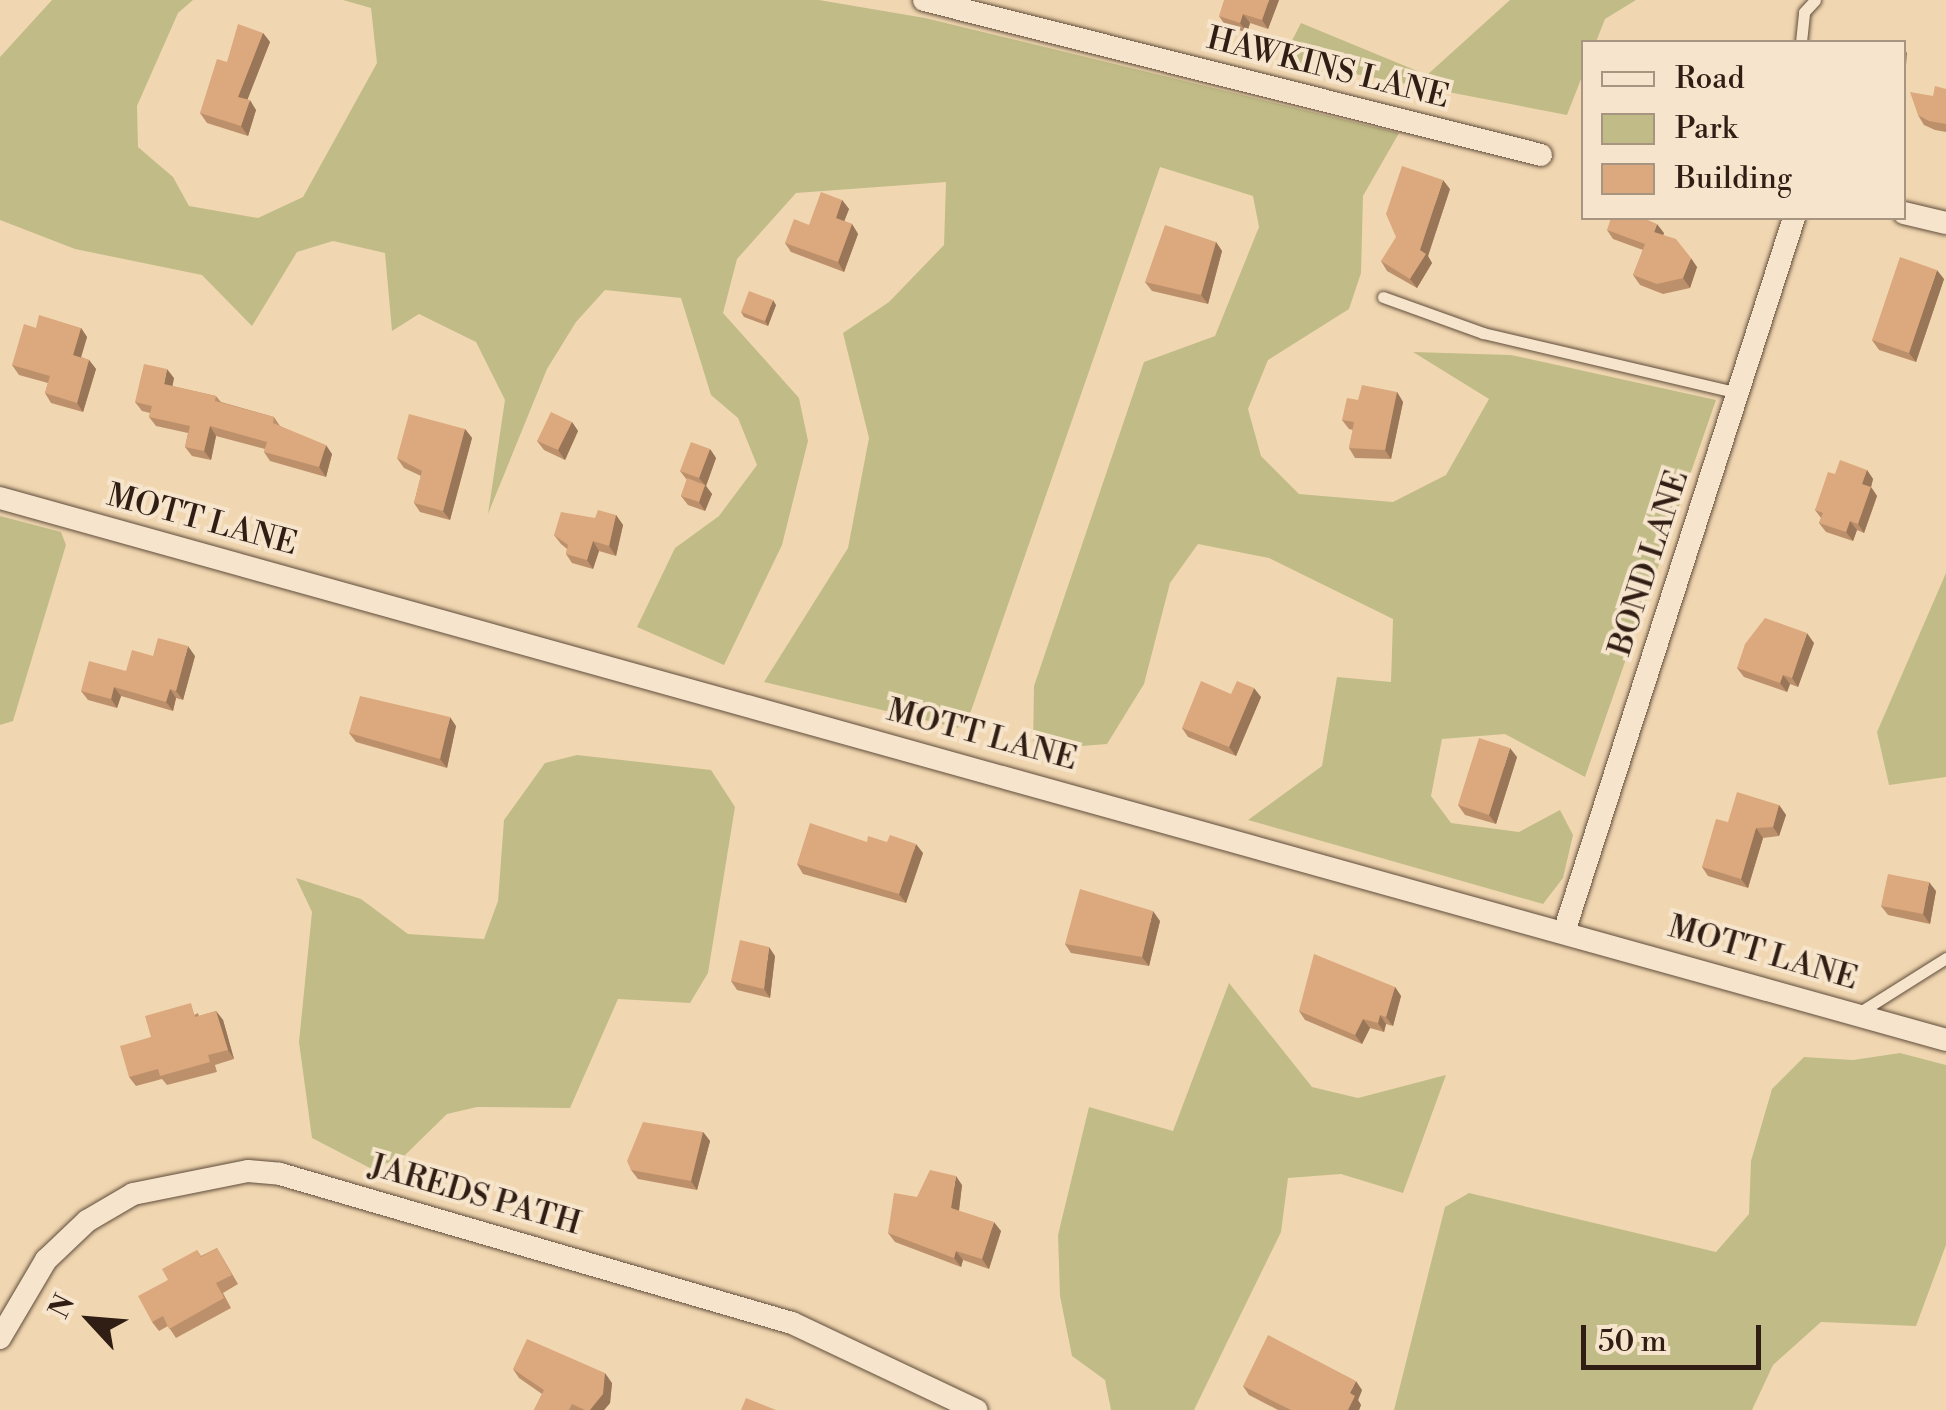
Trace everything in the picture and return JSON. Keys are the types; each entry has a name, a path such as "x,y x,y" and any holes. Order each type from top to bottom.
{"street":[{"name":"HAWKINS LANE","path":"927,0 1541,155"},
{"path":"1906,213 1946,223"},
{"name":"BOND LANE","path":"1566,929 1793,220"},
{"name":"MOTT LANE","path":"0,498 1566,929 1946,1040"},
{"name":"JAREDS PATH","path":"0,1338 46,1260 87,1221 133,1194 248,1170 280,1174 792,1323 976,1410"}],"lane":[{"path":"1801,40 1804,12 1815,0"},
{"path":"1383,298 1483,332 1738,393"},
{"path":"1856,1015 1946,958"}],"green space":[{"path":"52,0 193,0 178,13 137,106 138,147 173,177 189,206 258,218 303,197 377,63 371,8 343,0 819,0 925,18 1399,133 1363,196 1361,273 1349,309 1268,360 1248,409 1261,456 1299,494 1393,502 1446,475 1489,399 1413,352 1511,355 1716,400 1585,777 1505,734 1442,739 1431,796 1451,823 1519,832 1560,810 1573,835 1563,878 1543,904 1248,820 1322,766 1337,677 1391,682 1393,619 1269,558 1198,544 1170,583 1144,684 1107,744 1033,750 1034,686 1144,362 1215,336 1259,227 1253,196 1160,167 971,711 958,728 764,682 848,548 869,438 843,333 889,302 944,245 946,182 796,193 737,259 723,313 799,398 808,441 782,545 724,665 637,627 675,548 719,516 757,465 738,418 711,395 681,298 605,290 576,322 547,369 488,514 505,400 476,342 419,314 392,331 385,253 333,241 297,252 252,326 202,275 75,249 0,220 0,57"},
{"path":"1510,0 1636,0 1605,19 1597,40 1581,40 1581,79 1567,115 1282,60 1301,23 1427,75"},
{"path":"0,516 61,532 66,545 13,721 0,725"},
{"path":"1946,573 1946,777 1889,785 1877,732"},
{"path":"577,755 711,770 735,807 708,973 690,1003 618,999 570,1108 477,1107 447,1114 401,1159 370,1168 312,1138 299,1042 312,912 296,878 361,899 408,934 484,939 498,901 504,820 545,763"},
{"path":"1229,983 1312,1087 1358,1098 1446,1075 1403,1193 1341,1174 1288,1178 1281,1232 1194,1410 1111,1410 1105,1380 1072,1356 1060,1296 1058,1235 1089,1107 1173,1131"},
{"path":"1900,1053 1946,1065 1946,1245 1916,1326 1821,1322 1773,1365 1752,1410 1394,1410 1445,1207 1469,1193 1716,1252 1749,1214 1751,1161 1772,1089 1804,1057 1853,1060"}],"building":[{"path":"1224,0 1269,0 1262,20 1243,14 1240,23 1219,16"},
{"path":"238,24 263,33 238,97 250,100 241,126 200,113 217,59 227,62"},
{"path":"1935,86 1946,89 1946,124 1918,115 1910,92 1933,96"},
{"path":"1402,166 1443,180 1420,250 1426,254 1410,279 1381,261 1396,237 1386,214"},
{"path":"821,192 842,200 836,218 852,224 838,262 785,243 794,219 809,225"},
{"path":"1610,220 1648,220 1657,224 1654,232 1676,239 1691,258 1683,278 1657,284 1633,275 1645,244 1607,230"},
{"path":"1165,225 1216,242 1201,295 1145,282"},
{"path":"1900,257 1937,270 1909,353 1872,340"},
{"path":"749,291 773,300 765,321 741,312"},
{"path":"39,315 81,328 73,355 89,360 77,403 45,393 50,376 12,365 24,324 36,328"},
{"path":"144,364 167,369 164,384 216,396 215,401 274,417 273,423 326,445 319,467 264,452 267,442 210,426 204,451 185,447 190,426 149,417 152,406 135,402"},
{"path":"1362,385 1397,392 1385,450 1349,448 1354,422 1342,420 1347,398 1358,400"},
{"path":"551,412 572,422 558,450 537,441"},
{"path":"409,414 465,429 443,511 414,503 422,471 397,458"},
{"path":"691,442 710,449 699,478 680,471"},
{"path":"1840,460 1867,470 1862,484 1871,487 1858,524 1850,521 1846,532 1819,523 1823,513 1815,510 1828,472 1835,474"},
{"path":"687,478 705,485 699,502 681,496"},
{"path":"598,510 616,515 609,546 593,541 587,560 566,554 568,545 554,535 561,512 595,518"},
{"path":"1765,618 1807,633 1792,678 1783,675 1780,683 1737,668 1745,644"},
{"path":"158,638 188,646 176,691 170,689 166,702 114,687 111,699 81,691 89,661 126,671 132,650 153,656"},
{"path":"1201,681 1231,694 1237,681 1254,688 1229,747 1182,728"},
{"path":"360,696 450,717 440,759 349,733"},
{"path":"1479,738 1510,748 1489,815 1458,805"},
{"path":"1737,792 1779,805 1773,827 1756,828 1741,879 1702,867 1716,819 1728,822"},
{"path":"810,823 867,842 868,836 887,842 890,835 916,844 899,894 797,864"},
{"path":"1888,874 1929,882 1923,914 1881,906"},
{"path":"1080,889 1153,911 1142,957 1065,944"},
{"path":"740,940 769,947 764,989 731,981"},
{"path":"1314,954 1395,987 1386,1017 1380,1015 1378,1023 1363,1019 1355,1035 1299,1011"},
{"path":"191,1003 195,1017 216,1011 228,1050 208,1055 210,1062 160,1076 158,1069 129,1077 120,1046 151,1037 145,1016"},
{"path":"643,1122 703,1132 691,1181 631,1170 627,1161"},
{"path":"930,1170 956,1176 951,1208 994,1222 982,1259 956,1251 954,1258 888,1233 894,1193 917,1197"},
{"path":"217,1248 232,1275 216,1283 224,1298 169,1329 163,1316 152,1322 138,1296 168,1280 162,1269 197,1250 201,1257"},
{"path":"1268,1335 1356,1381 1350,1393 1355,1396 1348,1410 1291,1410 1243,1386"},
{"path":"527,1339 605,1373 603,1394 590,1410 572,1404 569,1410 534,1410 544,1390 513,1369"},
{"path":"746,1398 776,1410 741,1410"}]}
